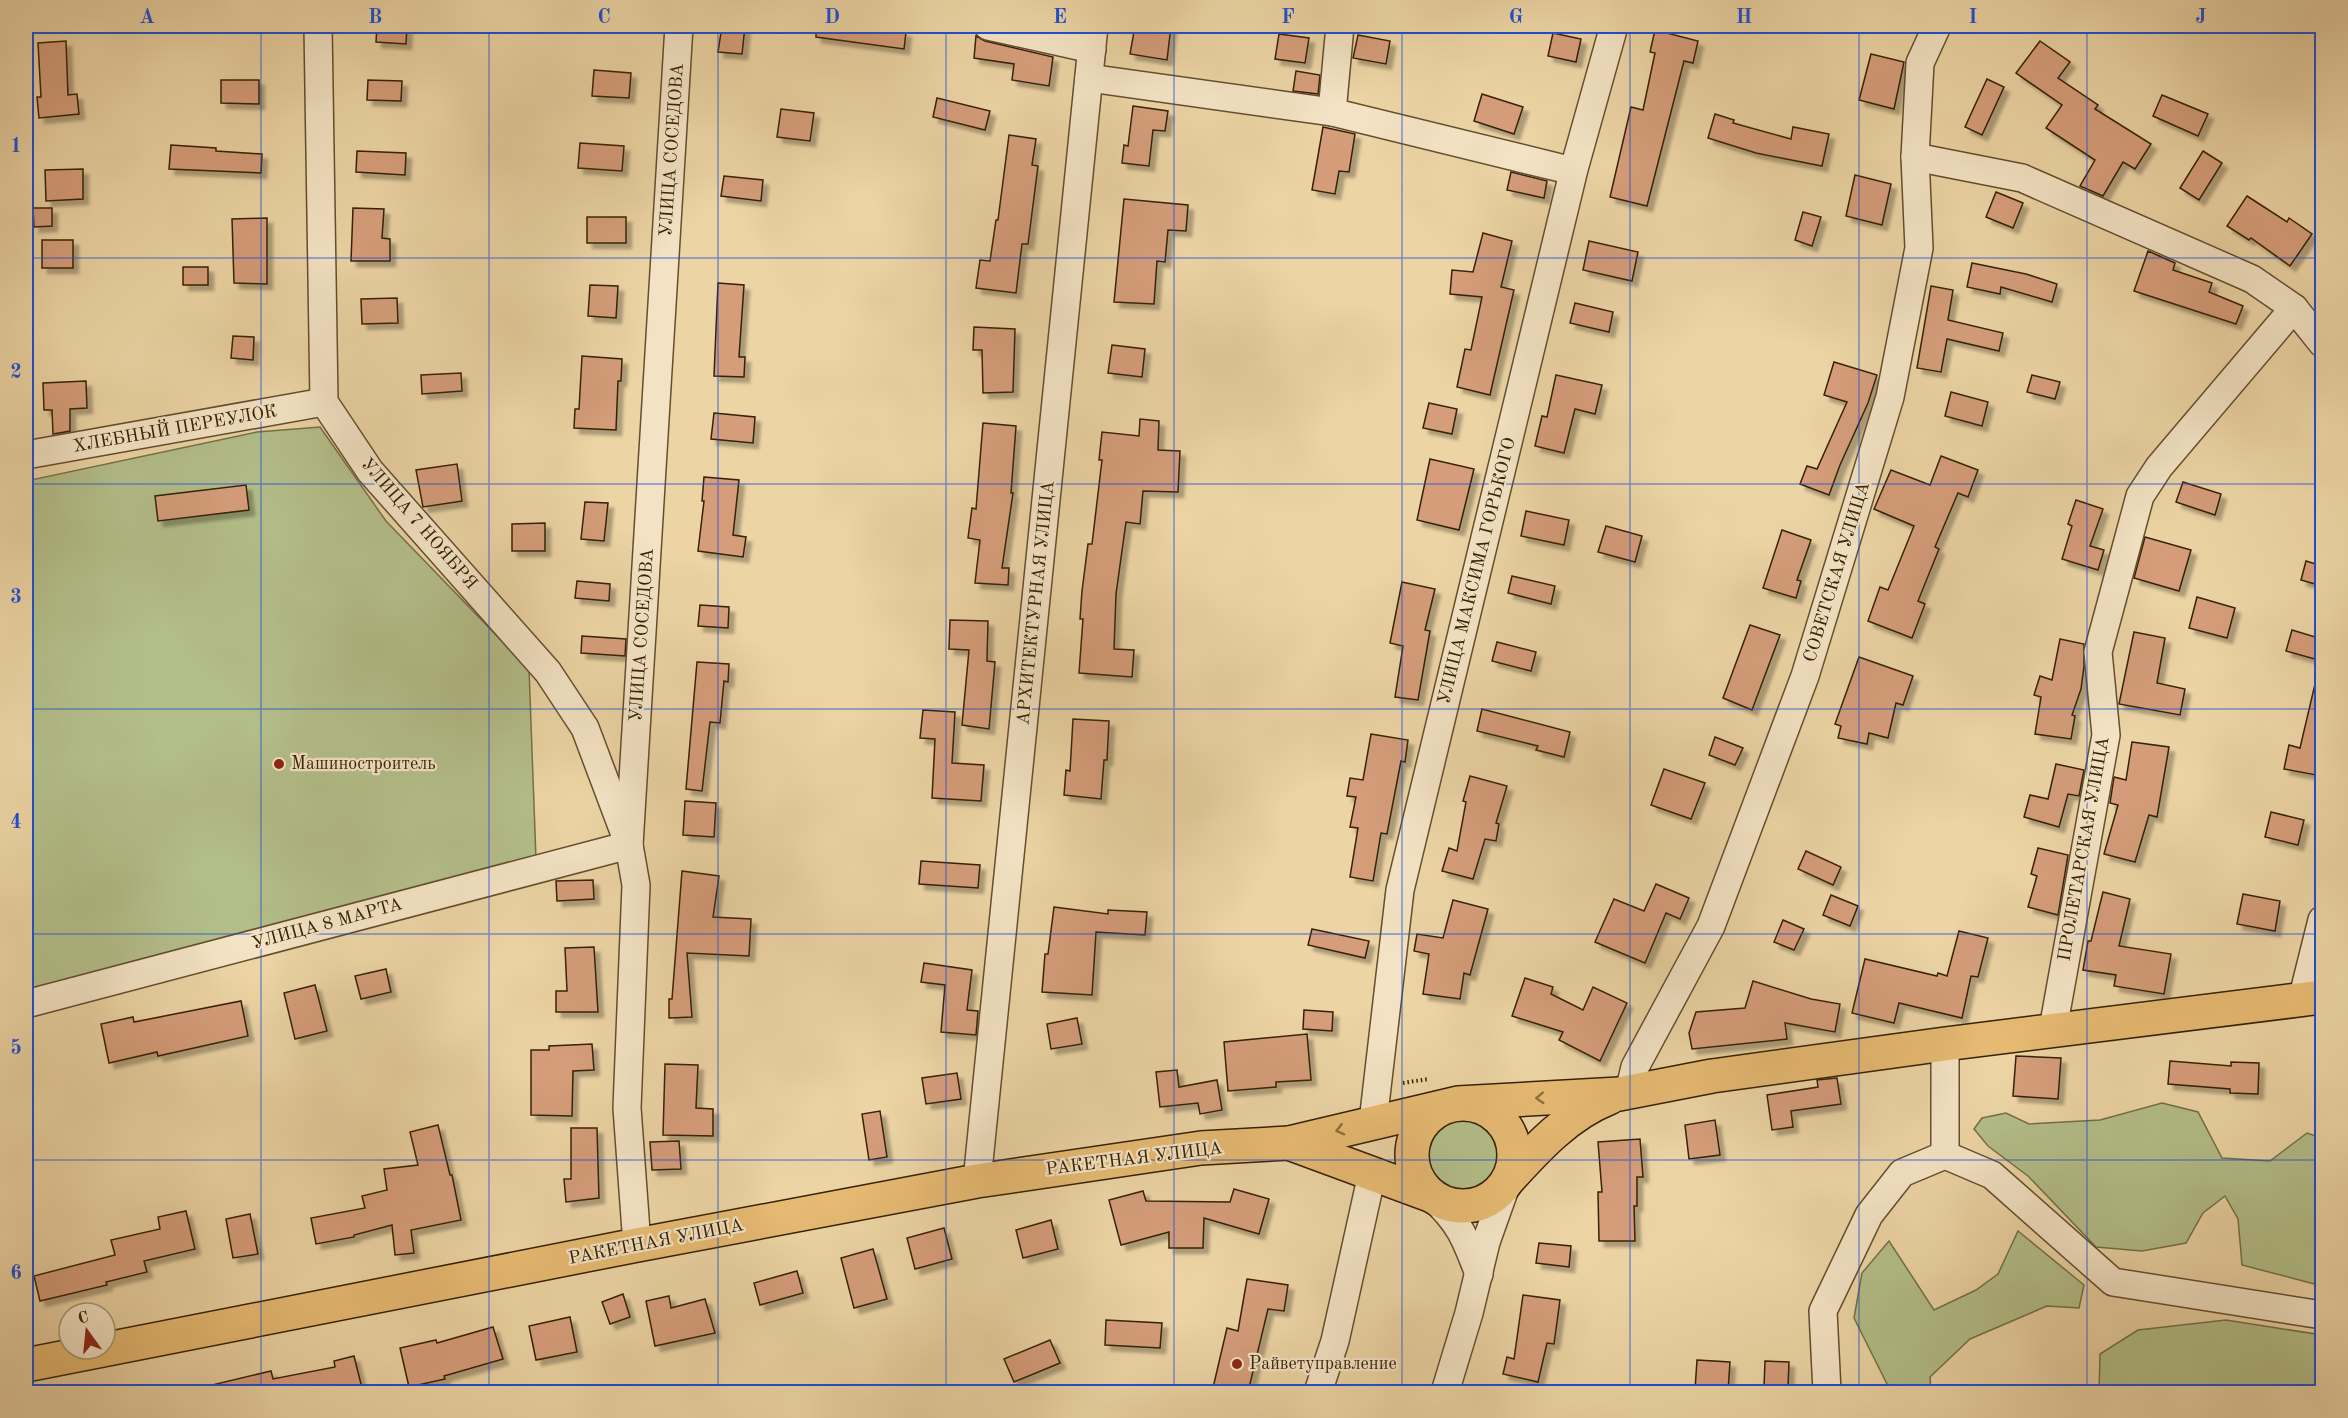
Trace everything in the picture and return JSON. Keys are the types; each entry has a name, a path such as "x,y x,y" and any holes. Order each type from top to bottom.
{"main road":[{"path":"1624,1093 1592,1104 1566,1123 1533,1152 1498,1192 1484,1202 1468,1206 1448,1204 1430,1195 1417,1179 1411,1152 1420,1125 1437,1110 1458,1103 1624,1093 1712,1076 2053,1029 2312,999"},
{"name":"РАКЕТНАЯ УЛИЦА","path":"26,1365 977,1181 1201,1148 1290,1143 1458,1103"},
{"path":"1458,1103 1480,1106 1499,1118 1512,1140 1514,1164 1508,1180"},
{"name":"РАКЕТНАЯ УЛИЦА","path":"1290,1143 1430,1195"}],"street":[{"path":"318,26 324,402"},
{"name":"УЛИЦА СОСЕДОВА","path":"637,1245 627,1108 636,885 628,845 680,26"},
{"path":"988,26 1093,37"},
{"path":"1332,112 1340,26"},
{"name":"УЛИЦА МАКСИМА ГОРЬКОГО","path":"1373,1122 1400,890 1573,171 1614,26"},
{"name":"СОВЕТСКАЯ УЛИЦА","path":"1624,1093 1635,1067 1711,926 1812,654 1890,397 1919,248 1915,157 1920,63 1937,26"},
{"name":"АРХИТЕКТУРНАЯ УЛИЦА","path":"977,1181 1093,37"},
{"path":"1089,78 1332,112 1573,171"},
{"path":"1915,157 2022,178 2252,279 2294,308 2322,343"},
{"name":"ПРОЛЕТАРСКАЯ УЛИЦА","path":"2053,1029 2106,735 2098,652 2140,496 2159,467 2294,308"},
{"name":"ХЛЕБНЫЙ ПЕРЕУЛОК","path":"26,455 324,402"},
{"name":"УЛИЦА 7 НОЯБРЯ","path":"324,402 370,471 548,672 585,728 628,845"},
{"name":"УЛИЦА 8 МАРТА","path":"26,1004 628,845"},
{"path":"2312,999 2322,920"},
{"path":"1945,1044 1945,1155"},
{"path":"1827,1392 1823,1311 1869,1215 1902,1173 1945,1155 1992,1175 2113,1282 2322,1315"},
{"path":"1318,1392 1335,1341 1372,1174"},
{"path":"1445,1392 1495,1214 1508,1180"},
{"path":"1430,1195 1452,1216 1464,1235 1479,1274"}],"green space":[{"name":"Машиностроитель","path":"320,427 386,521 529,669 536,859 26,990 26,481 257,432"},
{"path":"2162,1103 2198,1112 2222,1158 2270,1161 2307,1133 2322,1138 2322,1286 2242,1265 2238,1219 2225,1196 2203,1213 2186,1243 2142,1251 2096,1247 2028,1176 1988,1146 1974,1129 1982,1118 2006,1113 2029,1124 2100,1120"},
{"path":"1463,1113 1478,1116 1491,1124 1499,1137 1502,1152 1499,1167 1491,1180 1478,1188 1463,1191 1448,1188 1435,1180 1427,1167 1424,1152 1427,1137 1435,1124 1448,1116"},
{"path":"2018,1231 2084,1285 2079,1308 2047,1306 1970,1339 1930,1377 1931,1392 1891,1392 1854,1318 1862,1273 1889,1241 1934,1310 1976,1290 1998,1274"},
{"path":"2226,1320 2322,1335 2322,1392 2099,1392 2100,1354 2138,1330"}],"building":[{"path":"377,26 407,26 406,44 376,42"},
{"path":"722,26 745,26 742,54 718,52"},
{"path":"816,26 885,26 885,29 906,32 904,49 816,37"},
{"path":"1135,26 1171,26 1167,60 1130,54"},
{"path":"1655,30 1698,41 1693,63 1684,61 1647,206 1610,197 1631,107 1643,110 1655,53 1650,52"},
{"path":"1553,33 1581,39 1576,62 1548,56"},
{"path":"1279,34 1309,38 1305,63 1275,59"},
{"path":"1358,35 1390,41 1386,64 1353,58"},
{"path":"976,36 985,41 1053,57 1049,86 1012,80 1014,64 974,58"},
{"path":"66,41 68,95 77,94 79,114 39,118 37,97 41,97 38,43"},
{"path":"2040,41 2070,62 2058,78 2098,105 2095,109 2151,144 2135,169 2123,162 2103,196 2080,186 2095,160 2046,128 2062,105 2016,73"},
{"path":"1871,54 1904,62 1894,109 1859,100"},
{"path":"594,70 631,73 629,98 592,96"},
{"path":"1296,71 1320,75 1318,94 1293,91"},
{"path":"1987,79 2004,87 1982,135 1965,127"},
{"path":"221,80 259,80 259,104 221,103"},
{"path":"368,80 402,81 401,101 367,100"},
{"path":"1482,94 1523,107 1514,134 1474,121"},
{"path":"2162,95 2208,114 2198,136 2153,116"},
{"path":"937,98 990,111 985,130 933,117"},
{"path":"1133,106 1168,111 1165,131 1153,130 1149,166 1122,163 1124,145 1128,146"},
{"path":"781,109 814,113 810,141 777,137"},
{"path":"1715,114 1734,120 1733,123 1791,139 1793,127 1829,134 1822,166 1756,153 1708,138"},
{"path":"1323,127 1355,134 1349,172 1339,171 1335,194 1312,190"},
{"path":"1009,135 1036,139 1032,165 1038,166 1028,244 1022,244 1016,293 976,288 980,260 990,261"},
{"path":"580,143 624,146 622,171 578,168"},
{"path":"171,145 262,154 261,173 169,169"},
{"path":"357,151 406,153 405,175 356,172"},
{"path":"2203,151 2222,163 2199,200 2180,188"},
{"path":"83,169 83,199 46,201 45,170"},
{"path":"1511,172 1547,181 1544,198 1507,190"},
{"path":"1855,175 1891,184 1882,225 1846,216"},
{"path":"724,176 763,180 761,201 721,196"},
{"path":"1996,192 2023,203 2013,228 1986,217"},
{"path":"2247,196 2287,222 2289,218 2312,234 2290,266 2251,238 2249,240 2227,226"},
{"path":"1124,199 1188,205 1186,231 1168,230 1165,262 1157,261 1154,304 1114,302"},
{"path":"33,208 52,208 52,226 34,227"},
{"path":"353,208 384,209 382,238 390,239 390,261 351,261"},
{"path":"1803,212 1821,217 1812,246 1795,240"},
{"path":"587,217 626,217 626,243 587,243"},
{"path":"267,218 267,284 234,283 232,219"},
{"path":"1483,233 1512,241 1501,287 1514,290 1490,395 1457,387 1465,349 1471,350 1482,297 1450,294 1452,270 1473,272"},
{"path":"42,240 73,240 73,268 42,268"},
{"path":"1589,241 1638,252 1632,281 1583,270"},
{"path":"2148,251 2175,263 2173,270 2212,283 2209,292 2243,306 2236,324 2134,291"},
{"path":"1972,263 2026,274 2057,284 2052,302 2001,287 2000,294 1967,287"},
{"path":"183,267 208,267 208,285 183,285"},
{"path":"718,283 744,285 739,357 745,357 744,377 714,376"},
{"path":"590,285 618,286 616,318 588,316"},
{"path":"1931,286 1953,290 1948,320 2003,333 1999,351 1947,339 1941,372 1917,368"},
{"path":"397,298 398,323 362,324 361,299"},
{"path":"1575,303 1613,312 1609,332 1570,323"},
{"path":"974,327 1015,329 1013,392 983,393 982,350 973,350"},
{"path":"233,336 254,337 253,360 231,358"},
{"path":"1112,345 1145,349 1142,377 1108,373"},
{"path":"582,356 622,359 621,381 618,381 616,430 574,428 575,409 579,409"},
{"path":"1834,362 1877,375 1868,403 1829,495 1800,484 1807,466 1817,469 1847,402 1824,395"},
{"path":"461,373 462,391 422,394 421,375"},
{"path":"1556,375 1602,385 1595,414 1575,409 1564,453 1535,446 1542,416 1547,417"},
{"path":"2032,375 2060,382 2055,399 2027,392"},
{"path":"86,381 87,408 70,409 70,431 53,434 52,410 44,410 43,383"},
{"path":"1951,392 1988,402 1982,426 1945,416"},
{"path":"1429,403 1457,409 1452,434 1423,428"},
{"path":"714,413 755,417 753,443 711,439"},
{"path":"1140,419 1159,421 1158,450 1180,451 1178,492 1143,491 1140,524 1126,522 1116,594 1114,649 1134,650 1132,677 1079,673 1083,619 1080,619 1082,591 1088,544 1092,544 1102,460 1099,460 1102,432 1139,436"},
{"path":"983,423 1016,426 1011,493 1013,493 1002,568 1009,568 1008,585 975,583 980,540 968,538 972,508 976,509"},
{"path":"1941,456 1978,470 1968,497 1958,493 1935,547 1939,549 1918,601 1925,604 1912,638 1868,621 1880,587 1888,590 1914,526 1874,509 1891,470 1930,485"},
{"path":"1430,459 1474,469 1459,530 1417,520"},
{"path":"457,464 462,501 423,507 416,470"},
{"path":"704,477 739,480 733,535 746,537 743,557 698,551 704,501 702,501"},
{"path":"2183,482 2221,494 2215,515 2176,502"},
{"path":"246,485 249,510 158,521 155,496"},
{"path":"2076,500 2103,509 2090,546 2104,550 2098,570 2062,559 2072,526 2068,524"},
{"path":"585,502 608,503 604,541 581,539"},
{"path":"1526,511 1569,520 1564,545 1521,536"},
{"path":"545,523 545,551 512,551 512,524"},
{"path":"1606,526 1642,536 1635,562 1598,552"},
{"path":"1782,530 1811,540 1797,580 1801,581 1796,598 1763,588"},
{"path":"2145,537 2191,550 2179,591 2134,578"},
{"path":"2306,561 2322,566 2322,586 2301,580"},
{"path":"1512,576 1555,586 1551,604 1508,593"},
{"path":"577,581 610,584 609,601 575,598"},
{"path":"1402,582 1435,589 1425,630 1430,631 1418,700 1395,697 1403,646 1390,643"},
{"path":"2197,597 2235,608 2227,638 2189,628"},
{"path":"700,605 729,607 728,628 698,626"},
{"path":"950,620 988,621 987,661 995,662 989,729 962,725 969,650 949,649"},
{"path":"1750,625 1780,635 1752,710 1723,698"},
{"path":"2292,630 2322,639 2322,661 2286,651"},
{"path":"2134,632 2165,638 2157,683 2185,689 2180,715 2119,704"},
{"path":"582,636 626,639 625,656 581,653"},
{"path":"2060,639 2084,644 2081,689 2072,715 2075,716 2071,739 2035,734 2041,697 2034,695 2040,676 2052,680"},
{"path":"1497,642 1536,652 1531,671 1492,661"},
{"path":"1859,657 1913,676 1903,705 1896,703 1888,738 1869,733 1867,744 1838,738 1841,726 1835,724"},
{"path":"697,662 729,664 728,682 724,681 720,723 710,722 702,791 686,789"},
{"path":"2315,684 2322,685 2322,745 2316,775 2284,769 2289,745 2300,748"},
{"path":"1482,709 1570,732 1564,757 1536,750 1538,746 1477,731"},
{"path":"923,710 955,712 952,763 984,765 981,801 932,798 935,739 920,738"},
{"path":"1073,719 1109,721 1107,760 1104,760 1101,799 1064,795 1066,770 1070,771"},
{"path":"1371,734 1408,740 1405,762 1401,761 1387,834 1381,833 1373,881 1350,877 1358,828 1350,827 1356,797 1347,796 1350,778 1363,780"},
{"path":"1715,737 1743,748 1735,765 1709,755"},
{"path":"2132,742 2169,747 2157,817 2149,815 2135,862 2104,854 2118,805 2110,803 2114,777 2126,780"},
{"path":"2056,764 2084,770 2079,796 2068,794 2059,827 2024,817 2030,795 2048,799"},
{"path":"1664,769 1705,783 1691,819 1651,805"},
{"path":"1470,776 1507,786 1496,823 1499,824 1496,841 1485,839 1473,879 1442,871 1449,848 1457,851 1466,802 1463,801"},
{"path":"685,801 716,803 714,837 683,835"},
{"path":"2271,812 2304,820 2298,845 2265,837"},
{"path":"2038,848 2068,855 2058,915 2028,907 2037,876 2031,874"},
{"path":"1806,851 1841,867 1833,885 1798,869"},
{"path":"921,861 980,865 978,888 919,884"},
{"path":"682,871 719,876 713,917 751,919 749,956 687,953 692,1017 669,1018 669,999 672,999"},
{"path":"593,880 594,899 557,901 556,881"},
{"path":"1656,884 1689,898 1680,919 1666,913 1645,963 1595,942 1614,899 1644,911"},
{"path":"2103,892 2130,899 2119,946 2171,954 2164,994 2114,986 2116,975 2083,970 2088,941 2091,941"},
{"path":"2243,894 2280,901 2275,931 2237,924"},
{"path":"1831,895 1858,906 1850,926 1823,915"},
{"path":"1453,900 1488,909 1470,975 1464,973 1460,999 1423,994 1429,954 1414,951 1417,934 1443,938"},
{"path":"1054,907 1108,914 1108,910 1147,912 1145,935 1096,932 1092,995 1042,992 1045,954 1048,954"},
{"path":"1783,920 1804,929 1794,950 1774,942"},
{"path":"1312,929 1369,941 1365,958 1308,945"},
{"path":"1959,931 1988,938 1978,977 1971,976 1962,1018 1899,1003 1894,1023 1852,1013 1865,959 1937,976 1938,973 1947,976"},
{"path":"594,947 598,1012 556,1012 556,991 567,991 565,948"},
{"path":"924,963 972,970 967,1010 978,1011 976,1035 941,1032 945,985 921,982"},
{"path":"386,969 391,992 361,999 355,976"},
{"path":"1525,978 1553,987 1551,994 1583,1010 1593,987 1627,1003 1600,1061 1559,1040 1563,1032 1512,1016"},
{"path":"1753,981 1811,999 1840,1004 1835,1032 1785,1023 1787,1039 1692,1049 1689,1033 1696,1012 1745,1008"},
{"path":"315,985 327,1031 295,1039 284,993"},
{"path":"241,1001 248,1036 158,1056 157,1052 109,1063 101,1024 133,1017 134,1022"},
{"path":"1304,1010 1333,1012 1332,1031 1303,1029"},
{"path":"1077,1018 1082,1044 1051,1049 1047,1024"},
{"path":"1307,1034 1311,1080 1276,1082 1276,1087 1228,1091 1224,1042"},
{"path":"592,1044 594,1070 573,1071 572,1116 531,1115 531,1050 549,1050 549,1046"},
{"path":"2016,1056 2061,1058 2058,1099 2013,1096"},
{"path":"2170,1061 2231,1066 2231,1062 2259,1063 2258,1094 2230,1093 2230,1089 2168,1084"},
{"path":"665,1064 698,1065 696,1108 713,1109 713,1136 663,1135"},
{"path":"1177,1070 1179,1087 1217,1080 1222,1110 1200,1114 1198,1103 1160,1107 1156,1072"},
{"path":"957,1073 961,1099 926,1104 922,1078"},
{"path":"1837,1078 1841,1104 1791,1111 1793,1127 1772,1130 1767,1095 1818,1087 1817,1080"},
{"path":"880,1111 887,1157 869,1160 862,1114"},
{"path":"1715,1120 1720,1155 1689,1159 1685,1125"},
{"path":"438,1125 450,1175 452,1175 461,1220 411,1230 414,1253 395,1255 392,1225 354,1235 354,1237 316,1244 311,1218 365,1208 362,1196 387,1190 384,1169 418,1165 410,1132"},
{"path":"571,1128 597,1128 599,1198 566,1202 564,1179 571,1179"},
{"path":"1640,1139 1643,1177 1637,1177 1637,1206 1634,1206 1635,1241 1599,1241 1598,1192 1602,1192 1598,1142"},
{"path":"679,1141 681,1169 652,1170 650,1142"},
{"path":"1234,1189 1269,1199 1259,1234 1204,1218 1203,1248 1169,1248 1169,1232 1121,1245 1109,1200 1143,1191 1146,1201 1230,1202"},
{"path":"186,1211 195,1249 144,1261 147,1272 106,1282 107,1285 40,1301 34,1276 115,1255 111,1240 160,1229 158,1217"},
{"path":"250,1214 258,1254 233,1258 226,1219"},
{"path":"1051,1220 1058,1249 1023,1258 1016,1230"},
{"path":"944,1228 952,1259 915,1269 907,1238"},
{"path":"1539,1243 1571,1246 1569,1267 1536,1263"},
{"path":"873,1249 887,1299 854,1308 841,1258"},
{"path":"797,1271 803,1293 760,1305 754,1283"},
{"path":"1247,1279 1288,1285 1284,1311 1268,1309 1248,1392 1212,1392 1227,1328 1238,1331"},
{"path":"623,1294 630,1317 610,1324 602,1302"},
{"path":"1523,1295 1560,1300 1554,1344 1547,1343 1538,1382 1503,1374 1507,1357 1514,1359"},
{"path":"669,1296 671,1308 705,1299 715,1333 655,1346 646,1301"},
{"path":"570,1317 577,1352 536,1360 529,1326"},
{"path":"1106,1320 1162,1323 1160,1348 1105,1345"},
{"path":"493,1327 503,1359 444,1376 445,1379 409,1387 400,1348 436,1340 437,1343"},
{"path":"1050,1340 1060,1363 1014,1382 1004,1359"},
{"path":"354,1356 363,1392 213,1392 212,1385 271,1371 273,1379 335,1367 334,1361"},
{"path":"1697,1360 1730,1362 1728,1392 1695,1390"},
{"path":"1765,1361 1789,1362 1788,1388 1764,1387"}],"place":[{"name":"Машиностроитель","path":"279,764"},
{"name":"Райветуправление","path":"1237,1364"}]}
